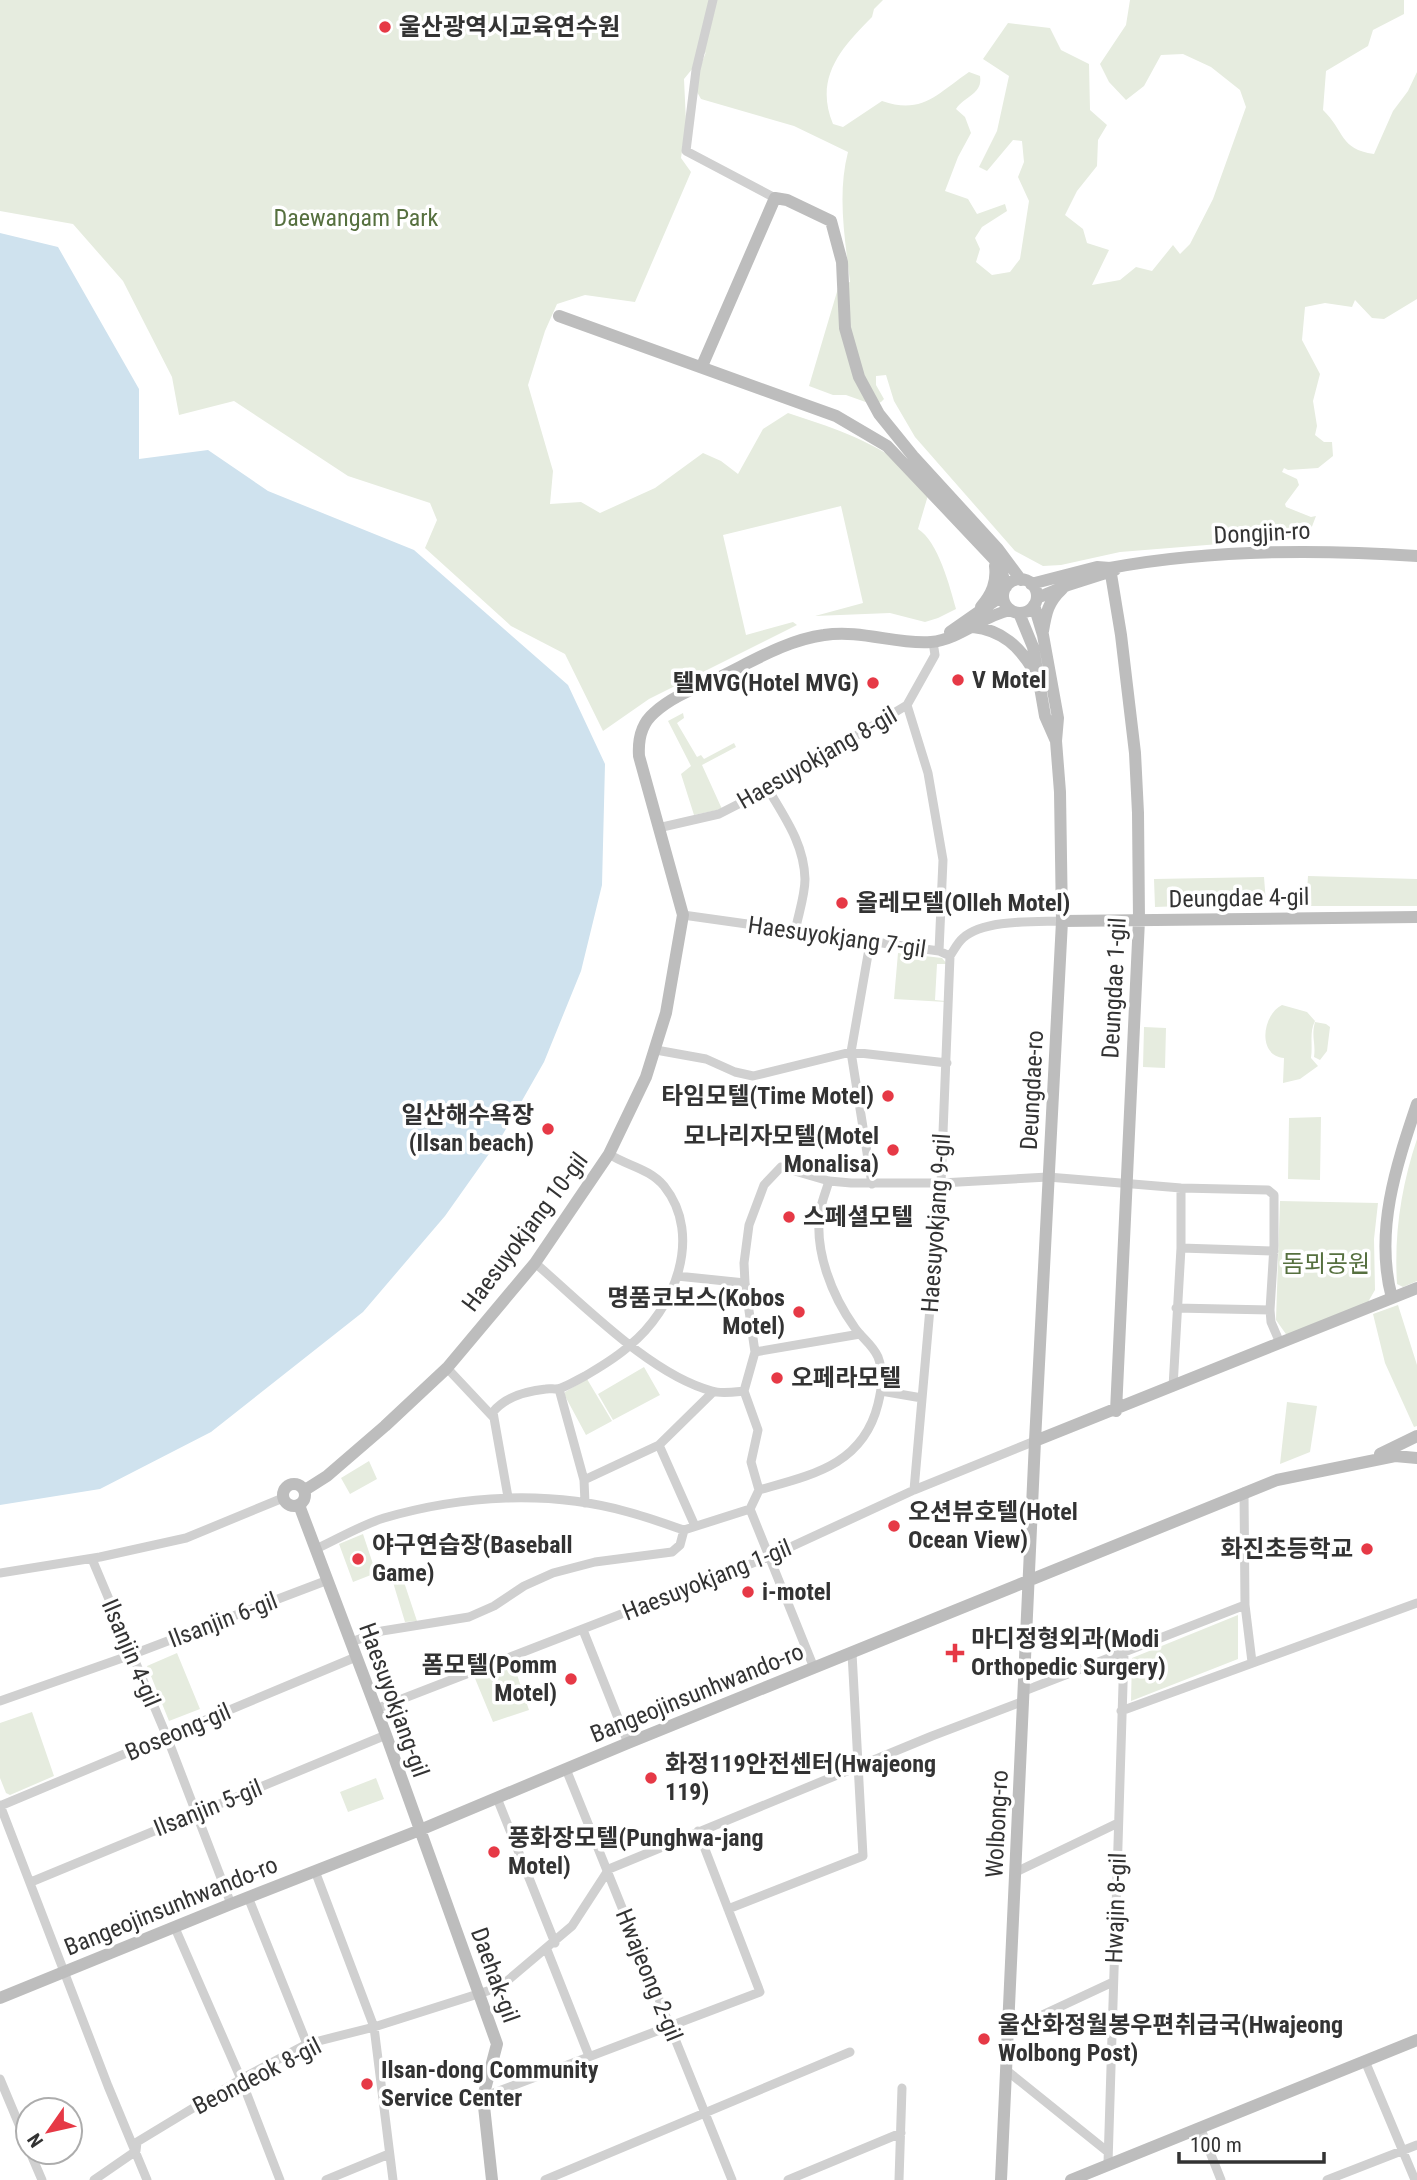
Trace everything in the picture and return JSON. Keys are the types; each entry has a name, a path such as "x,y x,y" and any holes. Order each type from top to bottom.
{"street":[{"path":"713,0 696,70 685,151 775,198 787,200 831,221 842,261 845,328 859,377 879,414 921,466 1035,590 1035,602 1058,718 1056,741"},
{"path":"702,366 775,198"},
{"path":"559,316 836,416 887,446 994,559 1002,573 1005,605 1015,611 1033,647 1045,716 1056,741"},
{"name":"Dongjin-ro","path":"1114,569 1268,553 1330,551 1417,556"},
{"path":"973,622 996,582 994,559"},
{"path":"939,639 956,635 973,622 1014,581 1026,582 1097,567 1114,569"},
{"path":"973,622 1001,612 1029,611 1035,602 1068,584 1114,569"},
{"name":"Deungdae 1-gil","path":"1114,569 1135,752 1139,920 1116,1411"},
{"path":"1042,635 1046,611 1051,601 1068,584"},
{"path":"973,622 997,632 1013,643 1026,657 1039,679"},
{"name":"Haesuyokjang 10-gil","path":"305,1490 327,1476 376,1434 447,1368 535,1263 609,1154 646,1077 666,1013 683,915 639,756 638,743 643,727 652,714 667,703 788,645 825,634 939,639"},
{"name":"Haesuyokjang 8-gil","path":"658,828 719,814 768,789 907,705 935,655 939,639"},
{"path":"907,705 928,773 943,860 939,951"},
{"name":"Deungdae-ro","path":"1030,1580 1062,921 1060,792 1056,741"},
{"path":"768,789 793,832 802,854 805,881 795,932"},
{"name":"Haesuyokjang 7-gil","path":"683,915 939,951 950,956 964,937 979,929 1012,922 1062,921"},
{"name":"Deungdae 4-gil","path":"1062,921 1417,917"},
{"path":"870,943 851,1052 872,1184"},
{"name":"Haesuyokjang 9-gil","path":"914,1490 941,1183 950,956"},
{"path":"656,1050 706,1059 735,1072 753,1076 851,1052 947,1063"},
{"path":"1392,1298 1387,1279 1384,1241 1388,1208 1394,1177 1417,1104"},
{"path":"508,1497 493,1412 509,1399 547,1389 559,1390 595,1370 631,1345 656,1317 672,1293 683,1245 681,1223 674,1203 651,1174 609,1154"},
{"path":"814,1668 771,1556 750,1510 759,1490 751,1462 758,1430 744,1391 755,1352 744,1263 749,1225 764,1185 781,1167 830,1181 872,1184 1048,1177 1181,1188 1268,1190 1274,1194 1274,1251 1269,1310 1280,1343"},
{"path":"759,1490 827,1469 859,1444 874,1422 881,1391 881,1371 877,1354 860,1334 834,1291 821,1248 820,1210 830,1181"},
{"path":"1173,1387 1181,1248 1181,1188"},
{"path":"1181,1248 1274,1251"},
{"path":"535,1263 631,1345 679,1378 713,1392 744,1391"},
{"path":"677,1276 745,1283"},
{"path":"1035,1441 1116,1411 1417,1288"},
{"path":"1176,1308 1269,1310"},
{"path":"755,1352 860,1334"},
{"path":"447,1368 495,1418"},
{"path":"559,1390 584,1480 585,1503"},
{"path":"881,1391 922,1398"},
{"path":"584,1480 659,1445 713,1392"},
{"path":"1364,1462 1417,1436"},
{"name":"Haesuyokjang 1-gil","path":"376,1709 771,1556 914,1490 1035,1441"},
{"path":"659,1445 695,1526"},
{"name":"Bangeojinsunhwando-ro","path":"0,1998 420,1830 1244,1492 1277,1480 1364,1462 1395,1456 1417,1458"},
{"path":"289,1484 300,1484 305,1490 304,1500 299,1505 292,1506 283,1498 284,1490 289,1484"},
{"path":"1244,1492 1245,1605 1252,1662"},
{"path":"316,1549 383,1519 448,1504 508,1497 585,1503 627,1511 684,1530 750,1510"},
{"path":"0,1573 92,1559 186,1538 283,1498"},
{"name":"Haesuyokjang-gil","path":"299,1505 420,1830"},
{"path":"351,1642 382,1632 469,1617 553,1573 596,1562 673,1552 680,1545 684,1530"},
{"name":"Ilsanjin 4-gil","path":"92,1559 167,1737 231,1904"},
{"name":"Ilsanjin 6-gil","path":"0,1701 131,1655 328,1580"},
{"name":"Wolbong-ro","path":"1001,2180 1030,1580"},
{"path":"1121,1711 1417,1603"},
{"path":"607,1871 1124,1653 1245,1605"},
{"path":"583,1630 628,1743"},
{"path":"728,1909 863,1856 852,1653"},
{"name":"Hwajin 8-gil","path":"1108,2158 1124,1653"},
{"name":"Boseong-gil","path":"0,1805 356,1657"},
{"name":"Ilsanjin 5-gil","path":"31,1882 386,1735"},
{"name":"Hwajeong 2-gil","path":"566,1769 732,2180"},
{"path":"497,1798 555,1943"},
{"path":"0,1805 147,2180"},
{"path":"1016,1872 1118,1823"},
{"name":"Daehak-gil","path":"420,1830 497,2044 484,2097 492,2180"},
{"path":"484,2097 760,1992 698,1831"},
{"path":"316,1871 374,2027 393,2180"},
{"name":"Beondeok 8-gil","path":"94,2180 135,2151 137,2142 242,2079 307,2044 374,2027 500,1987 547,1950 572,1926 607,1871"},
{"path":"248,1897 307,2044"},
{"path":"175,1928 242,2079 280,2180"},
{"path":"547,1950 589,2056"},
{"path":"1008,2031 1113,1982"},
{"path":"1071,2180 1108,2158 1200,2127 1417,2040"},
{"path":"545,2180 850,2052"},
{"path":"1365,2062 1415,2180"},
{"path":"1006,2070 1108,2158"},
{"path":"1,2084 14,2114"},
{"path":"899,2180 902,2088"},
{"path":"1200,2127 1221,2180"},
{"path":"788,2180 901,2133"},
{"path":"1326,2180 1417,2144"},
{"path":"326,2180 389,2154"}],"green space":[{"name":"Daewangam Park","path":"0,0 883,0 874,9 872,17 850,40 834,65 827,92 833,124 843,127 882,101 896,105 919,104 938,95 969,72 980,76 979,87 956,109 965,117 971,133 945,191 968,199 977,214 1005,204 1007,211 982,227 975,238 980,249 976,262 992,275 1010,272 1020,259 1029,201 1018,177 1024,162 1022,141 1013,140 987,171 979,167 997,131 1009,76 983,59 1008,23 1050,28 1061,50 1089,64 1090,110 1107,125 1098,140 1097,166 1077,191 1065,215 1083,229 1087,243 1109,250 1092,285 1120,280 1136,267 1152,271 1173,245 1180,254 1190,244 1213,199 1246,107 1240,90 1211,67 1183,54 1161,55 1144,86 1126,100 1109,82 1100,64 1126,25 1130,0 1404,0 1404,14 1373,30 1368,46 1326,71 1323,110 1348,143 1363,152 1374,154 1393,111 1408,91 1417,72 1417,299 1384,319 1372,318 1355,300 1352,307 1325,303 1305,307 1302,340 1320,374 1313,401 1317,426 1315,435 1324,442 1332,442 1333,456 1318,468 1284,468 1282,472 1297,479 1299,485 1285,504 1286,507 1311,517 1316,516 1308,537 1120,552 1061,565 1043,566 1015,551 915,437 894,401 886,375 876,376 876,385 884,399 874,405 809,386 839,285 850,282 842,200 848,152 794,126 701,99 693,85 706,52 684,79 686,122 681,158 691,172 635,302 585,295 557,304 545,331 528,385 553,471 550,504 581,502 600,513 655,488 703,453 721,461 738,474 763,429 788,413 833,428 875,447 902,464 929,492 918,529 932,543 947,577 956,609 925,622 890,613 815,616 863,603 841,506 723,535 746,635 793,622 797,625 649,699 603,731 565,654 511,626 425,548 437,520 430,503 348,476 234,401 179,415 172,377 123,281 73,224 0,211"},
{"path":"683,713 684,718 677,723 697,757 701,755 704,759 734,743 736,747 702,765 722,809 694,815 681,774 691,766 668,721"},
{"path":"1308,876 1417,879 1417,906 1306,906"},
{"path":"1264,877 1266,903 1155,907 1154,879"},
{"path":"898,953 942,958 947,964 946,1002 894,999","holes":["937,964 946,964 945,1001 935,1000"]},
{"path":"1282,1005 1307,1012 1315,1021 1311,1058 1318,1066 1300,1079 1283,1083 1284,1058 1275,1056 1269,1050 1265,1035 1270,1017"},
{"path":"1315,1022 1330,1027 1327,1051 1320,1060 1314,1057"},
{"path":"1144,1027 1166,1028 1165,1068 1143,1067"},
{"path":"1321,1117 1320,1180 1288,1179 1289,1118"},
{"path":"1417,1139 1417,1281 1403,1287 1397,1284 1398,1229 1403,1193"},
{"name":"돔뫼공원","path":"1280,1201 1378,1203 1374,1239 1375,1290 1368,1302 1288,1337 1276,1320"},
{"path":"1398,1305 1417,1365 1417,1426 1414,1427 1385,1363 1373,1314"},
{"path":"644,1367 660,1395 613,1420 598,1394"},
{"path":"587,1379 612,1421 586,1435 565,1392"},
{"path":"1287,1402 1317,1406 1310,1452 1280,1464"},
{"name":"야구연습장(Baseball Game)","path":"369,1461 377,1479 350,1494 341,1478"},
{"name":"야구연습장(Baseball Game)","path":"363,1534 376,1573 353,1582 339,1544"},
{"path":"402,1576 417,1621 405,1622 392,1579"},
{"path":"1238,1615 1238,1659 1131,1701 1132,1658"},
{"path":"177,1653 200,1709 169,1721 147,1666"},
{"path":"513,1663 529,1710 493,1722 474,1676"},
{"path":"32,1712 54,1776 10,1795 6,1793 0,1778 0,1723"},
{"path":"376,1778 384,1799 348,1812 340,1792"}],"water":[{"path":"0,233 58,247 139,389 139,459 208,450 268,491 414,550 568,685 605,764 602,885 581,971 544,1062 503,1134 445,1216 363,1312 211,1432 100,1489 0,1505"}],"place":[{"name":"울산광역시교육연수원","path":"385,27"},
{"name":"V Motel","path":"958,680"},
{"name":"텔MVG(Hotel MVG)","path":"873,683"},
{"name":"올레모텔(Olleh Motel)","path":"842,903"},
{"name":"타임모텔(Time Motel)","path":"888,1096"},
{"name":"일산해수욕장 (Ilsan beach)","path":"548,1129"},
{"name":"모나리자모텔(Motel Monalisa)","path":"893,1150"},
{"name":"스페셜모텔","path":"789,1217"},
{"name":"명품코보스(Kobos Motel)","path":"799,1312"},
{"name":"오페라모텔","path":"777,1378"},
{"name":"오션뷰호텔(Hotel Ocean View)","path":"894,1526"},
{"name":"화진초등학교","path":"1367,1549"},
{"name":"야구연습장(Baseball Game)","path":"358,1559"},
{"name":"i-motel","path":"748,1592"},
{"name":"마디정형외과(Modi Orthopedic Surgery)","path":"955,1653"},
{"name":"폼모텔(Pomm Motel)","path":"571,1679"},
{"name":"화정119안전센터(Hwajeong 119)","path":"651,1778"},
{"name":"풍화장모텔(Punghwa-jang Motel)","path":"494,1852"},
{"name":"울산화정월봉우편취급국(Hwajeong Wolbong Post)","path":"984,2039"},
{"name":"Ilsan-dong Community Service Center","path":"367,2084"}]}
